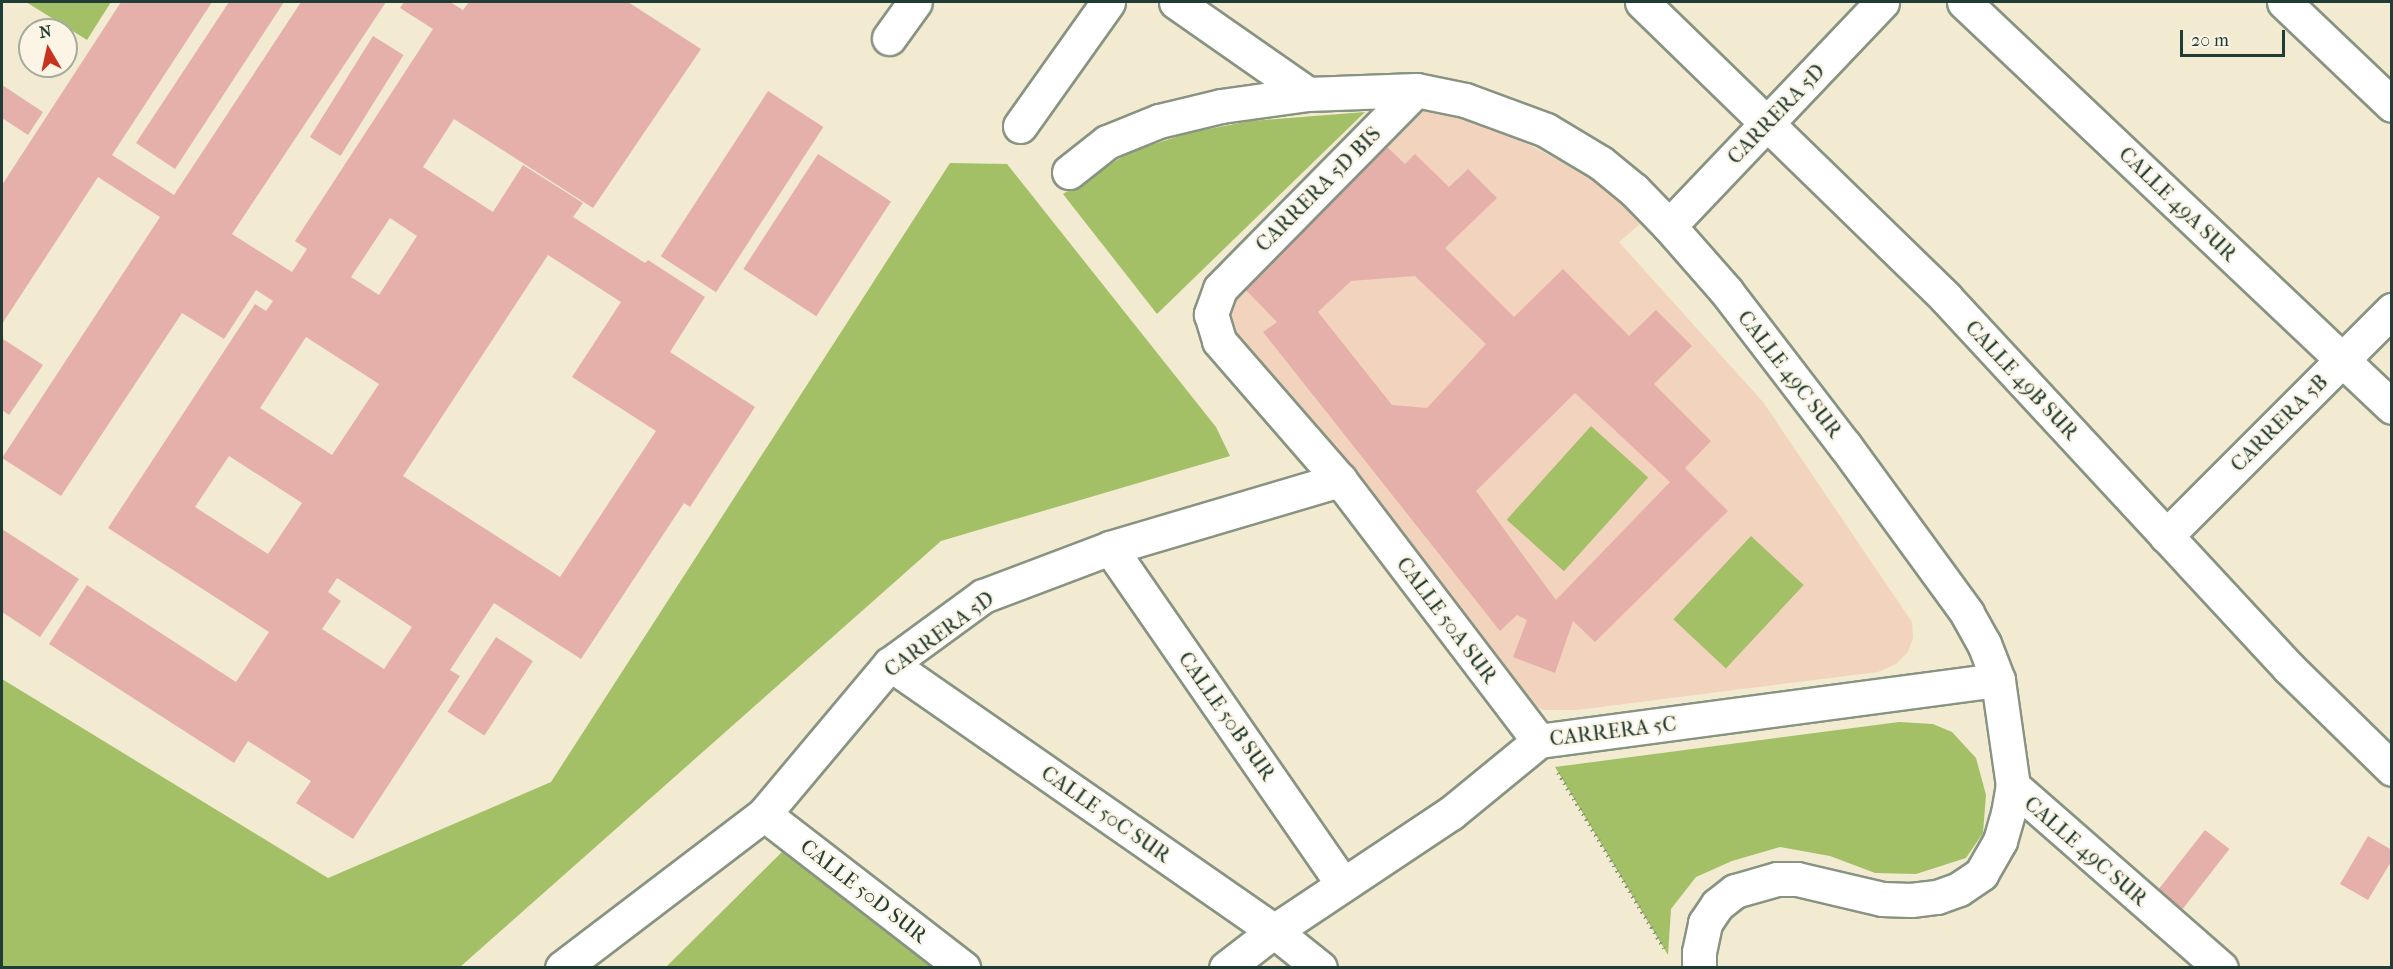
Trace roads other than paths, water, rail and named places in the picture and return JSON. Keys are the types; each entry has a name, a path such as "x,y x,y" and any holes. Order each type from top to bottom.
{"street":[{"path":"889,38 915,2"},
{"path":"1020,126 1108,2"},
{"path":"1176,2 1308,94"},
{"name":"CALLE 49B SUR","path":"1642,2 1946,298 2289,668 2391,769"},
{"name":"CARRERA 5D","path":"1669,226 1882,2"},
{"name":"CALLE 49A SUR","path":"1964,2 2391,407"},
{"path":"2284,2 2391,105"},
{"name":"CALLE 49C SUR","path":"1069,172 1107,142 1159,121 1221,106 1308,94 1416,90 1465,100 1546,130 1601,163 1634,190 1669,226 1734,301 1941,574 1984,644 1998,680 2013,786 2221,968"},
{"name":"CARRERA 5D BIS","path":"1220,289 1416,90"},
{"name":"CALLE 50A SUR","path":"1220,289 1211,314 1219,341 1340,480 1539,741"},
{"name":"CARRERA 5B","path":"2166,536 2391,310"},
{"name":"CARRERA 5D","path":"562,968 764,814 890,664 983,596 1110,548 1340,480"},
{"name":"CALLE 50B SUR","path":"1110,548 1343,884"},
{"name":"CALLE 50C SUR","path":"890,664 1274,931 1320,968"},
{"name":"CARRERA 5C","path":"1226,968 1274,931 1451,813 1539,741 1998,680"},
{"path":"1699,968 1699,952 1705,923 1717,905 1735,891 1757,884 1777,879 1797,879 1882,899 1911,900 1959,890 1981,874 2000,841 2013,786"},
{"name":"CALLE 50D SUR","path":"764,814 963,968"}]}
